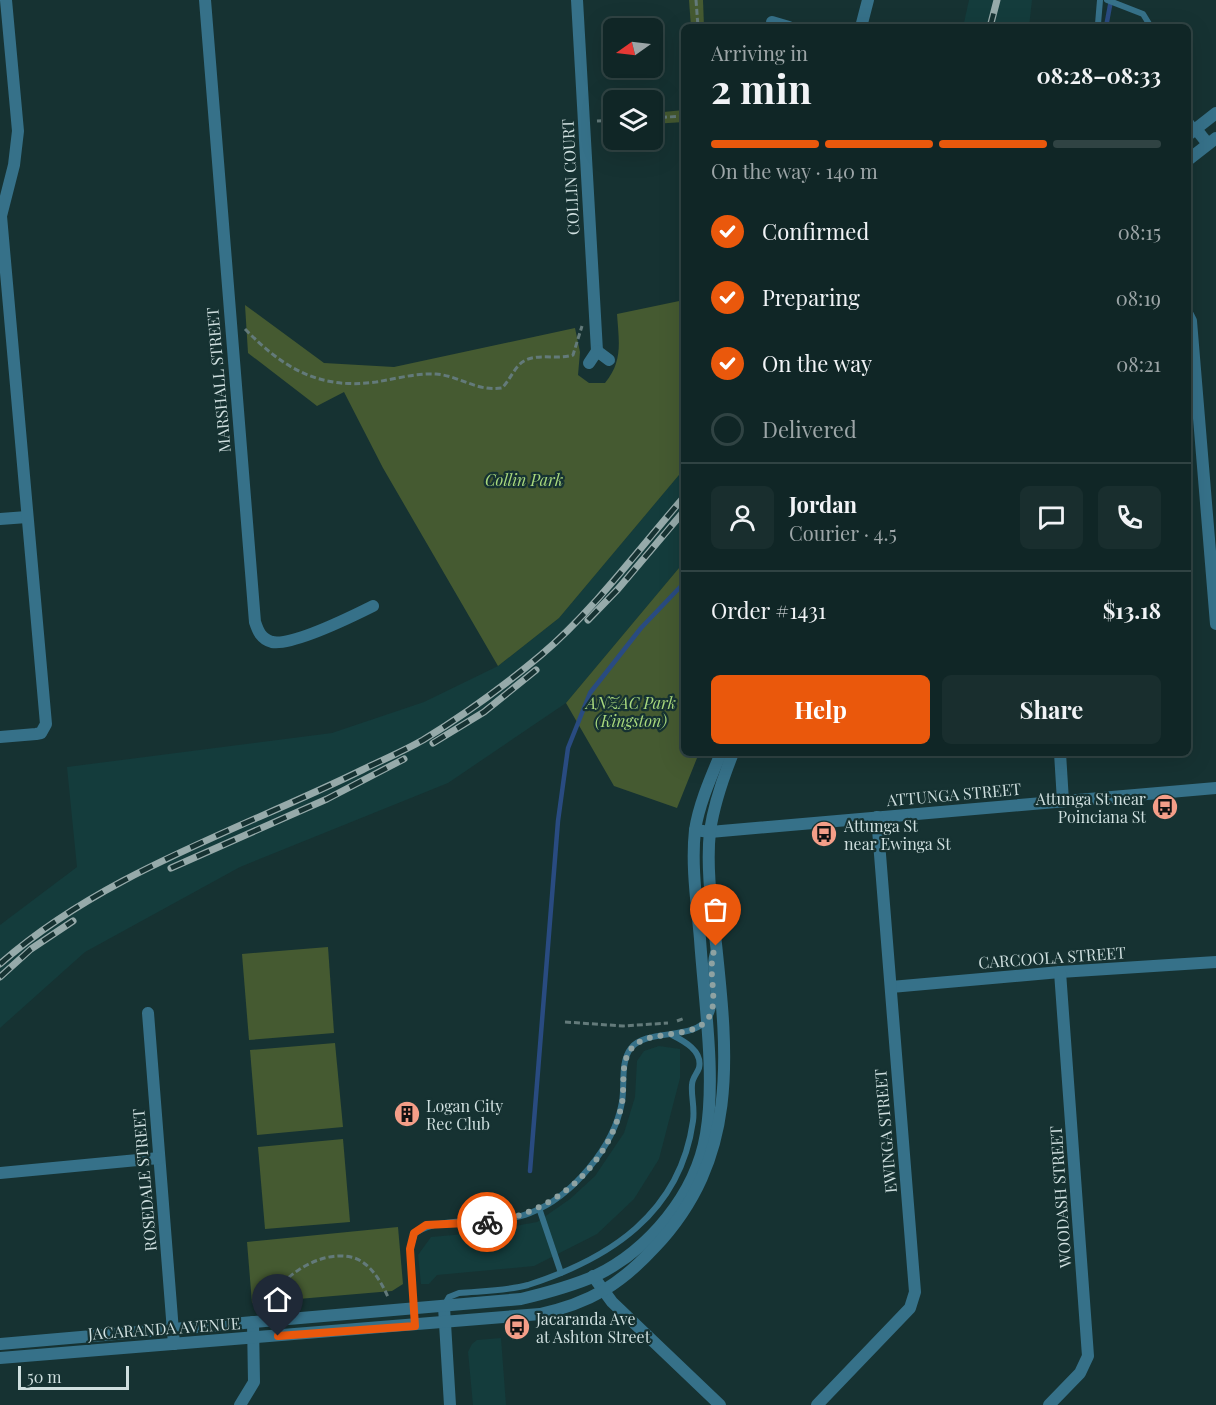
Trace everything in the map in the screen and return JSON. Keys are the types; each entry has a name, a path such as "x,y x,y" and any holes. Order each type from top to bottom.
{"street":[{"path":"0,737 41,733 46,724 2,216 14,165 18,131 6,0"},
{"name":"MARSHALL STREET","path":"205,0 255,622 260,635 271,642 284,641 342,622 373,606"},
{"name":"COLLIN COURT","path":"577,0 597,351"},
{"path":"862,24 868,0"},
{"path":"772,22 779,24"},
{"path":"1191,158 1212,141 1192,132 1216,113"},
{"path":"1191,321 1216,624"},
{"path":"589,363 597,351 609,360"},
{"path":"0,519 27,517"},
{"name":"JACARANDA AVENUE","path":"0,1344 521,1299 593,1276 640,1246 666,1221 683,1193 697,1164 706,1135 703,1067 706,1022 694,862 696,830 720,756"},
{"name":"JACARANDA AVENUE","path":"0,1358 445,1324 540,1314 583,1303 602,1292 642,1262 681,1217 698,1189 715,1147 722,1112 725,1069 710,872 710,832 717,799 732,756"},
{"path":"1059,756 1063,801"},
{"name":"ATTUNGA STREET","path":"696,830 710,832 1216,788"},
{"name":"EWINGA STREET","path":"817,1405 910,1308 915,1292 877,817"},
{"name":"CARCOOLA STREET","path":"891,987 1060,972 1216,962"},
{"name":"WOODASH STREET","path":"1049,1405 1080,1373 1088,1356 1060,972"},
{"name":"ROSEDALE STREET","path":"148,1013 174,1344"},
{"path":"0,1173 159,1158"},
{"path":"593,1276 602,1292 720,1405"},
{"path":"444,1307 450,1405"},
{"path":"240,1405 254,1382 254,1322"}],"lane":[{"path":"1098,24 1100,0"},
{"path":"1107,0 1133,9 1147,17 1150,24"},
{"path":"415,1326 410,1249 414,1233 426,1225 504,1220 531,1213 574,1184 605,1147 615,1125 622,1102 625,1063 631,1048 642,1040 672,1035 706,1022 711,1015 713,1002 710,969 716,946"},
{"path":"444,1307 449,1297 459,1293 527,1285 593,1260 618,1244 652,1213 670,1185 685,1153 693,1123 695,1100 692,1086 703,1067 691,1046 672,1035"},
{"path":"539,1208 561,1272"}],"path":[{"path":"696,0 698,24"},
{"path":"663,117 681,116"},
{"path":"230,328 242,326 280,362 302,374 339,382 372,382 433,374 449,376 488,390 502,388 524,361 538,357 562,358 573,355 584,320 595,320"},
{"path":"565,1023 623,1026 674,1022 685,1018"},
{"path":"269,1307 274,1292 296,1272 318,1261 338,1256 352,1257 364,1263 376,1276 388,1297"}],"shaded area":[{"path":"969,0 1032,0 1029,24 964,24"},
{"path":"681,473 681,566 566,703 448,783 240,867 85,952 0,1028 0,925 77,867 67,767 332,733 424,702 498,666 559,618"},
{"path":"659,1046 680,1049 680,1078 659,1159 634,1199 597,1234 534,1266 437,1275 429,1284 421,1284 418,1255 431,1237 476,1233 537,1222 570,1199 595,1176 624,1133 635,1097 637,1061 644,1051"},
{"path":"501,1338 506,1405 473,1405 468,1352 477,1340"}],"green space":[{"path":"689,0 703,0 704,24 691,24"},
{"path":"681,110 681,122 663,123 663,112"},
{"name":"Collin Park","path":"681,301 681,473 559,618 498,666 383,468 344,392 317,406 248,353 245,305 324,363 394,367 575,328 580,352 578,375 589,383 605,383 615,367 619,342 617,314"},
{"name":"ANZAC Park (Kingston)","path":"681,566 681,756 698,756 677,808 614,786 566,703"},
{"path":"328,947 334,1033 249,1040 242,954"},
{"path":"335,1043 343,1127 257,1135 250,1050"},
{"path":"343,1139 350,1222 265,1229 258,1147"},
{"path":"398,1227 403,1284 392,1291 252,1303 247,1242"}],"waterway":[{"path":"1107,24 1111,0"},
{"path":"530,1171 558,821 568,748 590,693 641,628 681,586"}],"railway":[{"path":"991,24 997,0"},
{"path":"0,964 40,932 128,878 408,748 469,710 513,678 560,638 615,579 681,501"},
{"path":"588,620 618,589 681,515"},
{"path":"433,743 484,712 536,670"},
{"path":"171,868 327,799 404,759"},
{"path":"0,977 31,949 73,921"}],"way so far":[{"path":"487,1222 531,1213 567,1190 587,1171 605,1147 615,1125 622,1102 625,1063 631,1048 642,1040 672,1035 697,1026 706,1022 711,1015 713,1002 710,969 711,956 716,946"}],"place":[{"name":"Attunga St near Poinciana St","path":"1165,807"},
{"name":"Attunga St near Ewinga St","path":"824,834"},
{"name":"Logan City Rec Club","path":"407,1114"},
{"name":"Jacaranda Ave at Ashton Street","path":"517,1327"}],"route":[{"path":"278,1336 415,1326 410,1249 414,1233 426,1225 450,1222 487,1222"}]}
